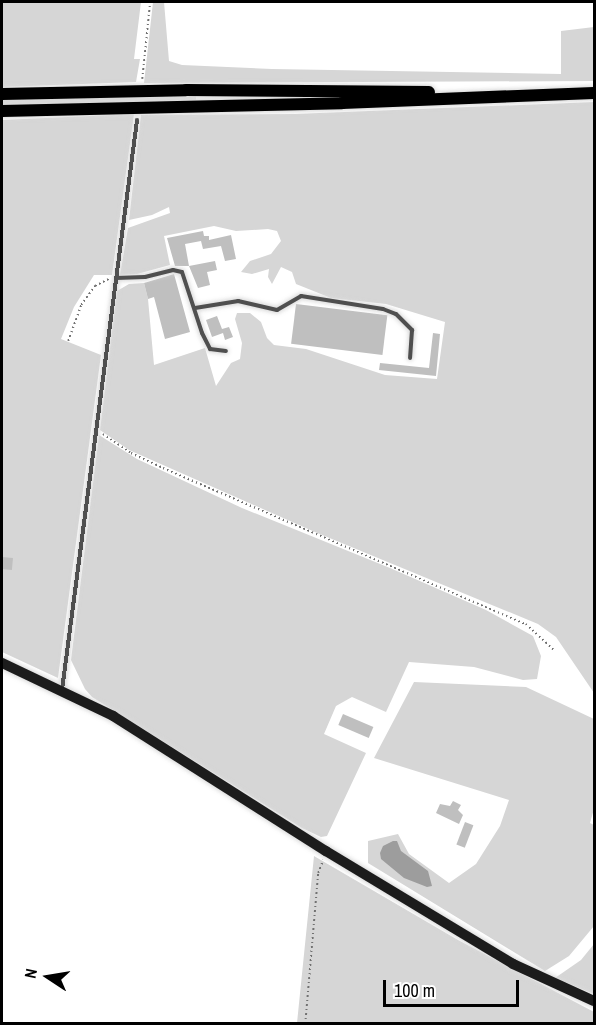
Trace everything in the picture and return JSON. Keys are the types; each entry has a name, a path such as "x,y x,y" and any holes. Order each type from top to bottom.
{"main road":[{"path":"2,94 340,89 528,95"},
{"path":"2,111 342,103 594,93"},
{"path":"2,663 113,716 326,851 513,964 594,1001"}],"lane":[{"path":"62,691 66,681 137,120"},
{"path":"116,278 145,277 173,270 182,272 210,349 226,351"},
{"path":"195,308 238,301 277,310 301,296 382,309 396,314 412,330 410,358"}],"path":[{"path":"142,79 150,2"},
{"path":"68,341 81,305 95,286 106,279 116,278"},
{"path":"96,431 163,468 526,624 554,650"},
{"path":"305,1023 318,873 326,851"}],"shaded area":[{"path":"2,2 141,2 134,59 140,59 136,82 2,87"},
{"path":"153,2 164,2 169,61 182,65 272,69 561,74 561,31 594,27 594,81 144,83"},
{"path":"196,95 196,100 2,106 2,100"},
{"path":"594,102 594,693 556,637 538,624 315,532 129,450 100,430 117,291 129,284 144,283 148,299 154,365 205,348 216,386 231,363 240,359 242,343 235,319 237,313 250,313 261,322 267,338 274,345 306,349 385,375 437,379 445,322 386,304 331,298 296,284 292,272 281,267 272,284 268,277 269,269 252,274 241,272 250,261 271,254 281,241 277,231 268,229 236,231 214,226 164,236 170,265 137,274 120,275 128,228 170,213 169,207 152,215 129,220 141,115 295,114"},
{"path":"134,114 112,275 94,275 74,307 61,339 101,355 58,678 2,652 2,120"},
{"path":"99,435 137,459 242,508 486,610 533,636 541,656 537,679 523,680 474,667 409,662 386,712 352,697 336,706 324,734 366,753 327,836 321,837 302,828 92,697 85,689 71,660"},
{"path":"414,682 526,687 594,719 594,809 590,823 594,825 594,926 569,956 545,971 368,863 368,841 398,834 409,854 449,883 476,864 500,826 509,800 374,758"},
{"path":"397,841 401,851 428,871 432,886 427,887 404,878 381,859 380,853 383,846"},
{"path":"314,856 458,940 594,1012 594,1023 297,1023"},
{"path":"594,944 594,994 555,978 581,960"}],"building":[{"path":"203,231 204,236 209,236 209,240 231,235 236,259 225,261 221,246 203,249 201,241 185,244 189,266 175,266 167,238"},
{"path":"215,261 217,270 207,272 210,285 198,288 189,266"},
{"path":"174,274 190,332 165,339 154,297 148,299 144,283"},
{"path":"296,304 387,315 382,355 291,344"},
{"path":"217,316 222,329 229,327 233,337 225,340 223,333 212,337 206,320"},
{"path":"433,333 440,334 436,376 379,370 380,363 429,368"},
{"path":"2,557 13,558 12,570 2,569"},
{"path":"343,714 373,727 369,738 338,725"},
{"path":"453,801 461,805 458,810 463,815 459,824 436,813 440,804 450,806"},
{"path":"465,822 473,825 465,848 456,844"}]}
